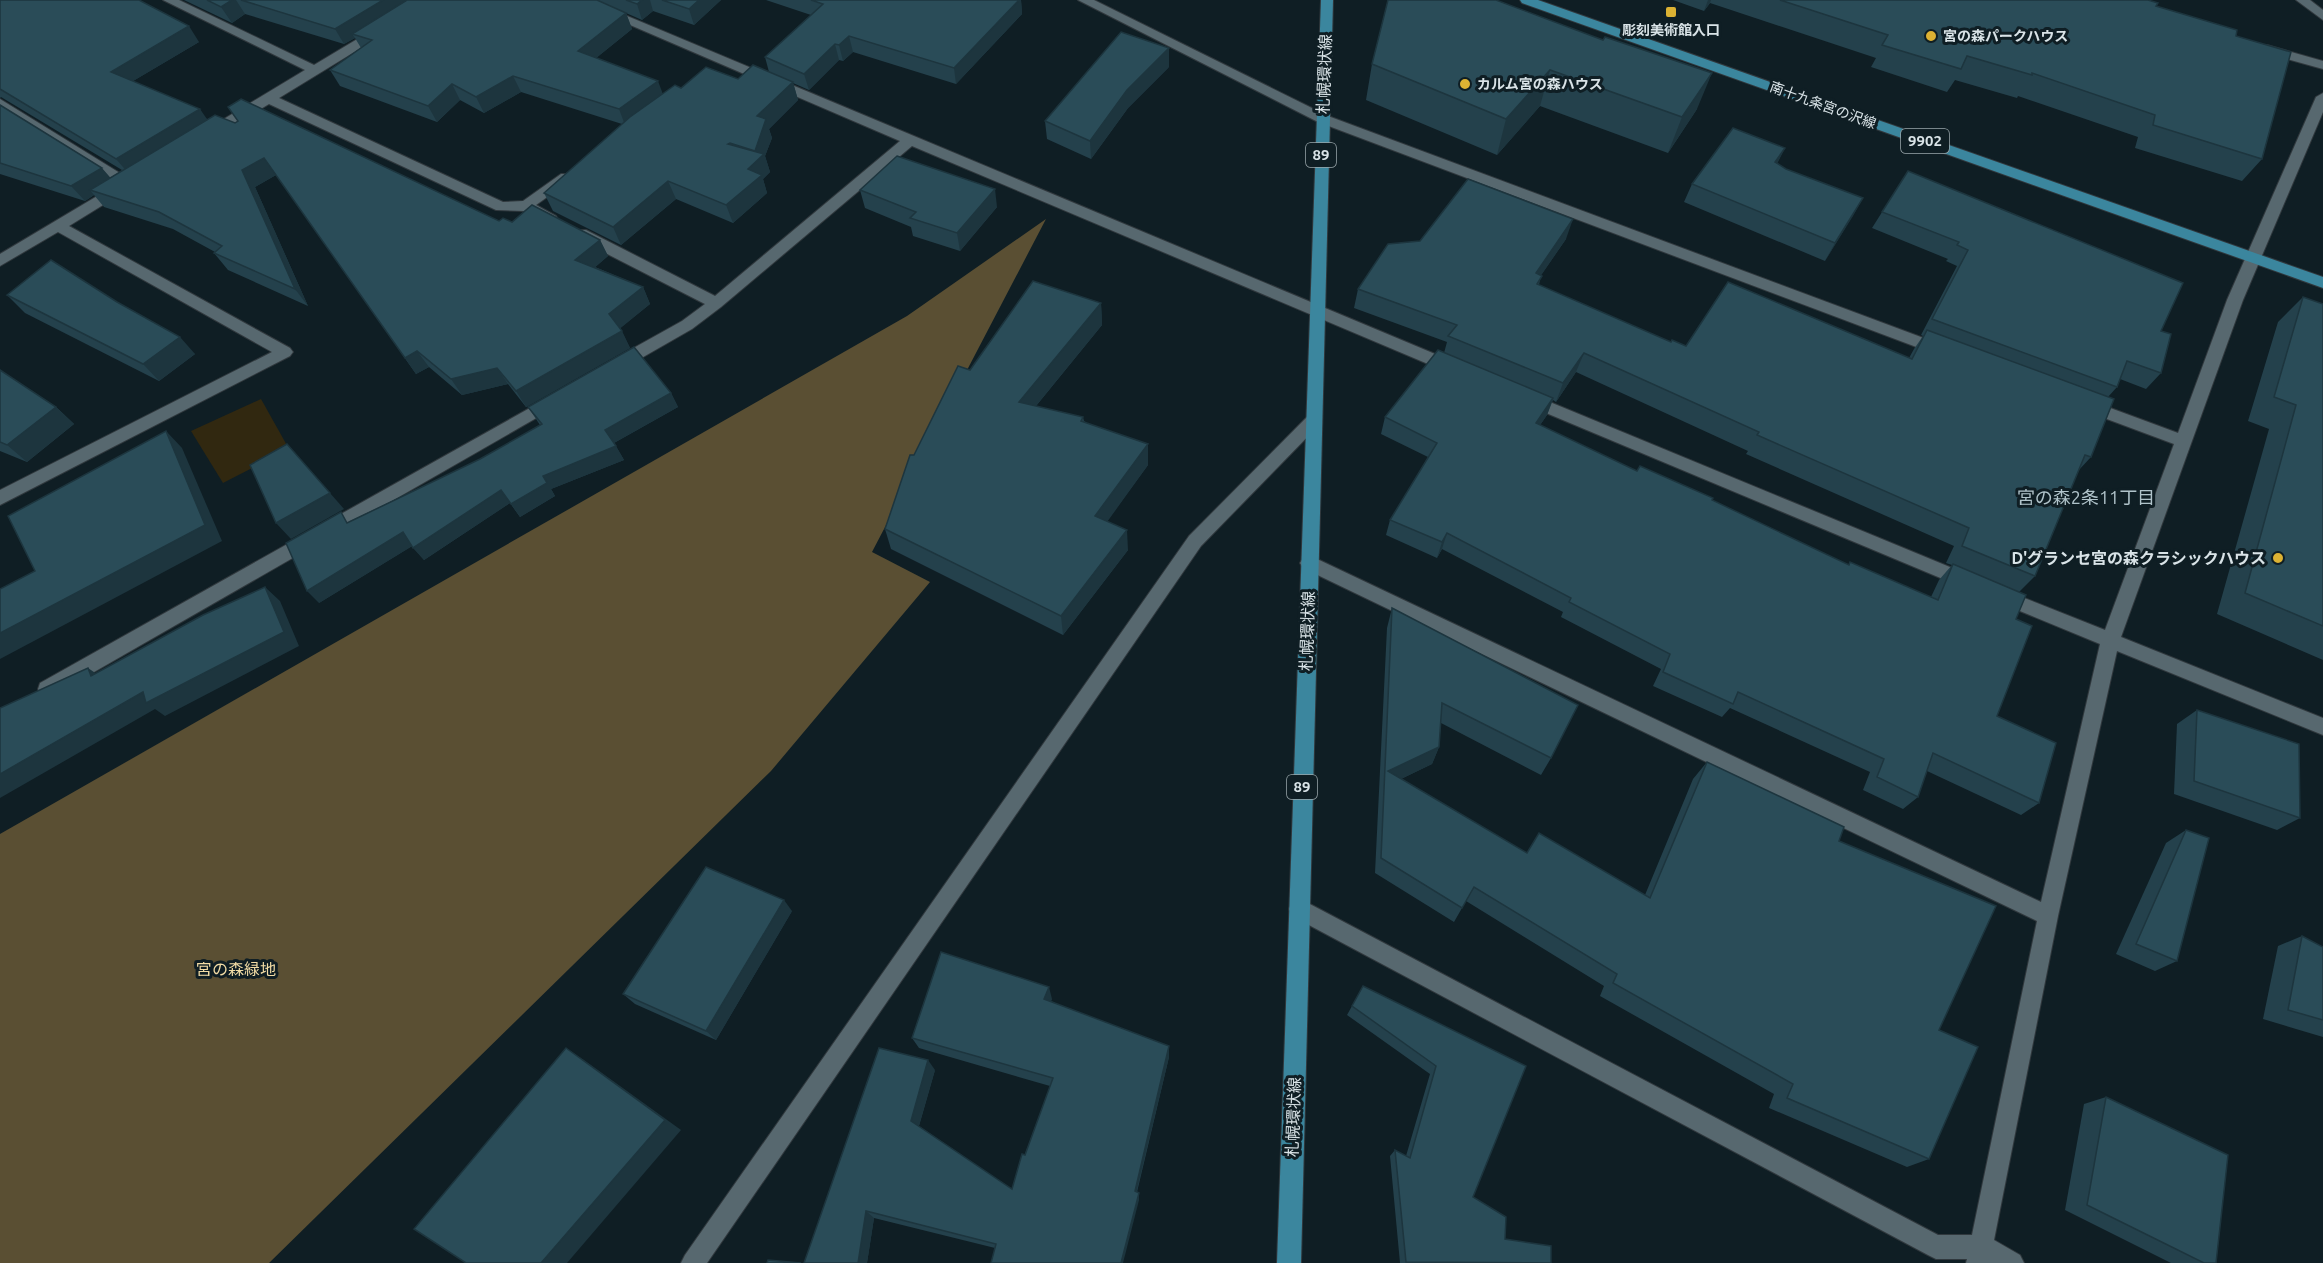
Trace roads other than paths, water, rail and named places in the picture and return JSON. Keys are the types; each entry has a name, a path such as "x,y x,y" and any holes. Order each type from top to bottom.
{"main road":[{"name":"札幌環状線","path":"1289,1263 1327,0"},
{"name":"南十九条宮の沢線","path":"1526,0 2323,283"}],"street":[{"path":"169,0 315,70"},
{"path":"578,0 1470,375"},
{"path":"1084,0 1323,119 1955,356"},
{"path":"2302,0 2323,16"},
{"path":"198,141 393,23"},
{"path":"2251,44 2323,65"},
{"path":"710,73 725,63"},
{"path":"1980,1255 2048,916 2110,641 2252,257 2323,97"},
{"path":"268,98 501,207 526,206 716,303"},
{"path":"0,102 134,180 0,261"},
{"path":"604,372 687,325 716,303 911,139"},
{"path":"526,206 574,171"},
{"path":"0,498 285,352 58,226"},
{"path":"1514,393 1983,589 2323,727"},
{"path":"31,698 562,396"},
{"path":"2067,397 2183,441"},
{"path":"693,1263 1195,541 1313,421"},
{"path":"1309,563 2048,916"},
{"path":"1299,909 1936,1247 2012,1263"}],"place":[{"name":"彫刻美術館入口","path":"1671,12"},
{"name":"宮の森パークハウス","path":"1931,36"},
{"name":"カルム宮の森ハウス","path":"1465,84"},
{"name":"D'グランセ宮の森クラシックハウス","path":"2278,558"}],"district":[{"name":"宮の森2条11丁目","path":"2086,498"}],"park label":[{"name":"宮の森緑地","path":"236,969"}]}
